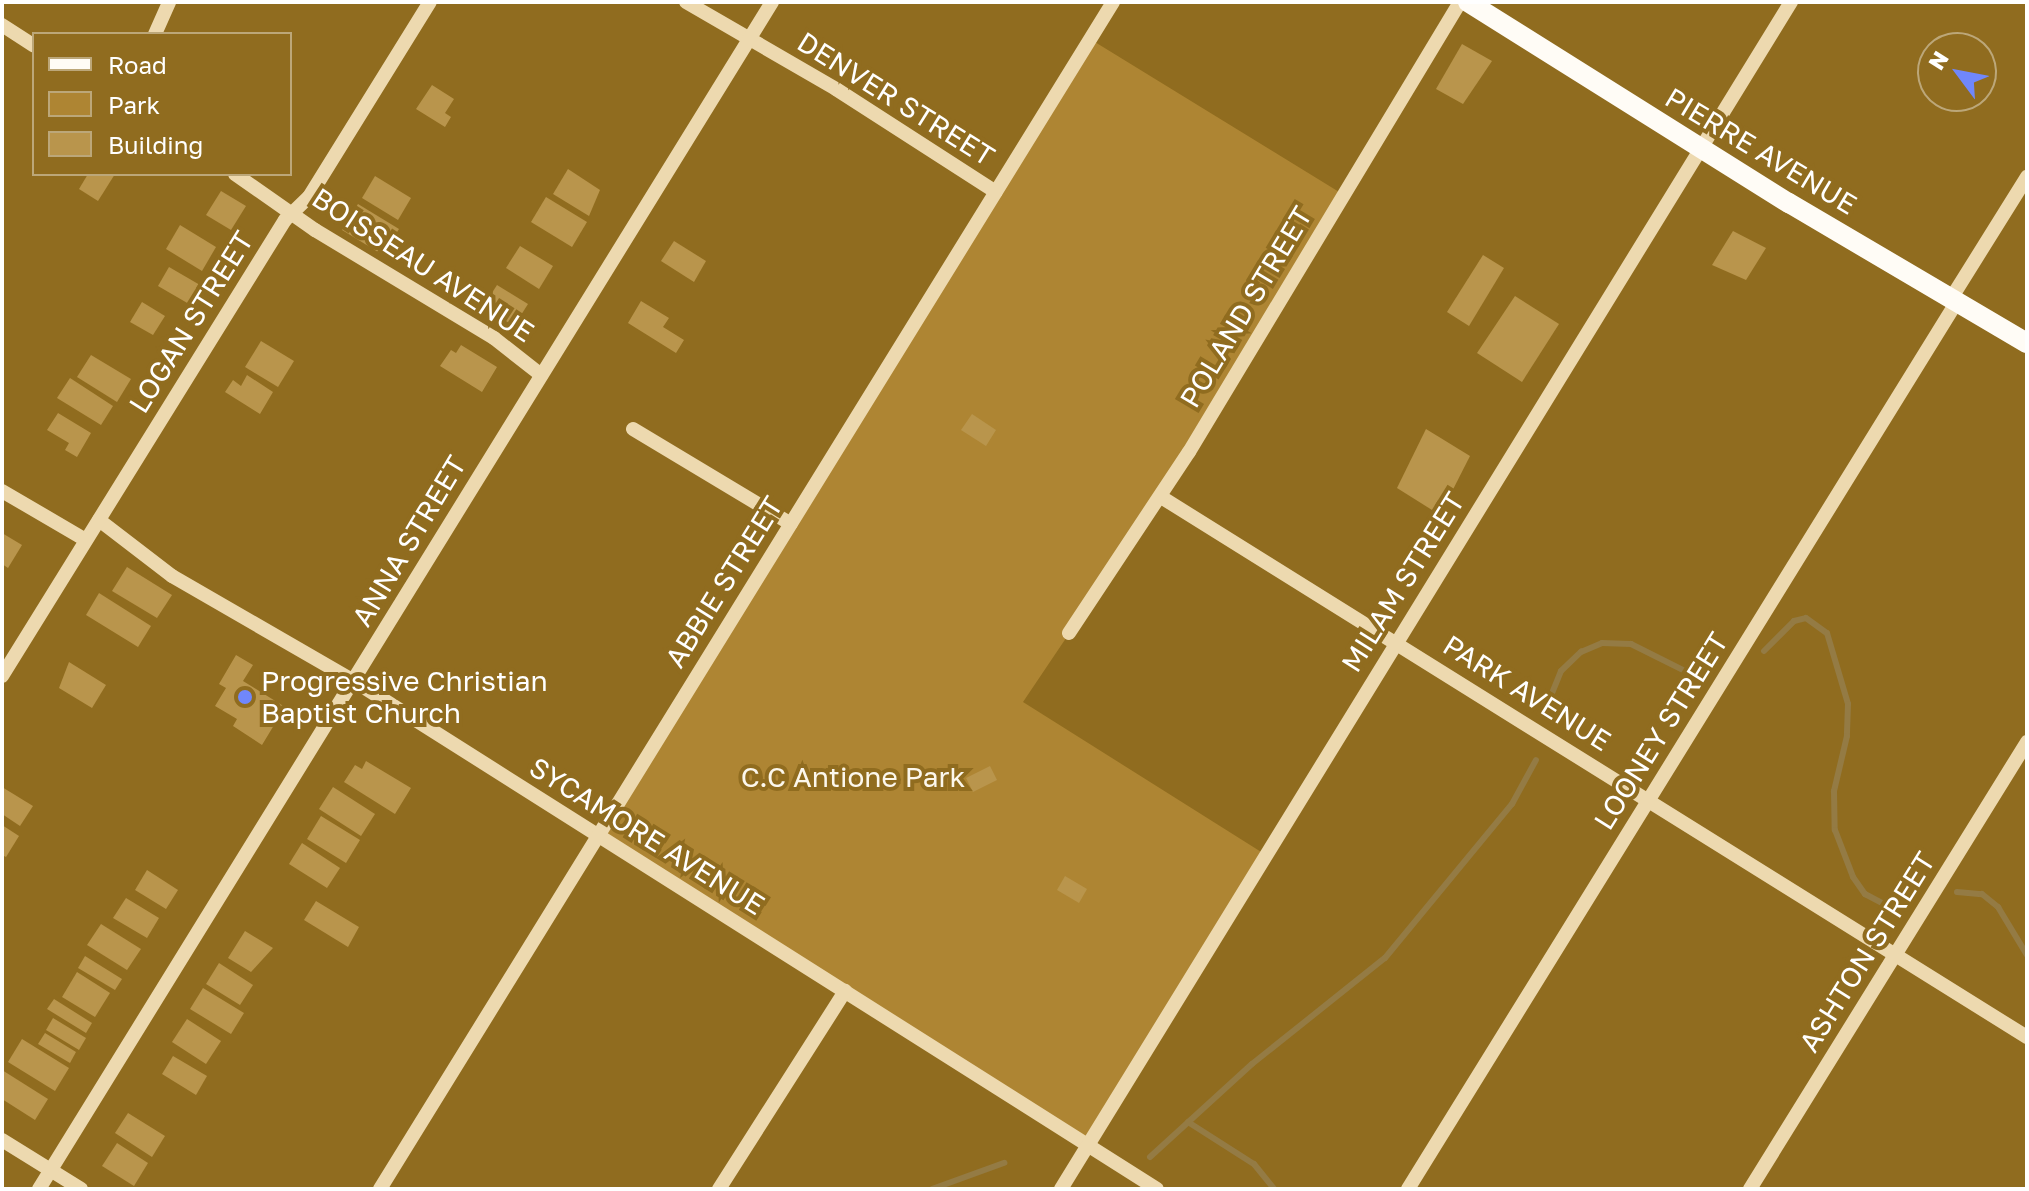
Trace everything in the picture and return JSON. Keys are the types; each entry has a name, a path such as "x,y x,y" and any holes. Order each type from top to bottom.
{"main road":[{"name":"PIERRE AVENUE","path":"1468,2 1701,148 2027,343"}],"street":[{"path":"156,32 169,2"},
{"name":"LOGAN STREET","path":"2,676 430,2"},
{"name":"DENVER STREET","path":"686,2 836,89 996,192"},
{"name":"ANNA STREET","path":"39,1189 772,2"},
{"name":"ABBIE STREET","path":"380,1189 1113,2"},
{"name":"POLAND STREET","path":"1069,633 1161,497 1460,2"},
{"name":"MILAM STREET","path":"1061,1189 1791,2"},
{"path":"2,25 32,45"},
{"name":"BOISSEAU AVENUE","path":"238,176 494,338 541,375"},
{"name":"LOONEY STREET","path":"1408,1189 1650,799 2027,177"},
{"path":"633,429 791,524"},
{"path":"2,491 86,540"},
{"name":"PARK AVENUE","path":"1161,497 1397,641 2027,1037"},
{"name":"SYCAMORE AVENUE","path":"99,520 172,576 354,681 1157,1189"},
{"name":"ASHTON STREET","path":"1750,1189 2027,742"},
{"path":"719,1189 845,991"},
{"path":"2,1140 81,1189"}],"green space":[{"name":"C.C Antione Park","path":"1090,39 1344,195 1161,497 1023,702 1266,855 1087,1146 597,836"}],"building":[{"path":"1462,44 1492,61 1463,104 1436,89"},
{"path":"432,85 454,99 445,113 451,117 445,127 416,109"},
{"path":"568,169 600,190 589,216 553,194"},
{"path":"87,176 114,176 98,201 79,189"},
{"path":"375,176 411,198 398,220 362,198"},
{"path":"221,191 246,206 231,230 206,215"},
{"path":"546,197 587,222 572,247 531,222"},
{"path":"358,204 399,229 383,255 342,230"},
{"path":"180,225 216,247 202,271 166,249"},
{"path":"1733,231 1766,248 1746,280 1712,265"},
{"path":"674,241 706,261 694,282 661,261"},
{"path":"520,246 553,266 539,289 506,268"},
{"path":"1483,255 1504,268 1469,326 1447,312"},
{"path":"169,267 200,285 189,304 158,286"},
{"path":"497,285 528,304 514,326 483,307"},
{"path":"1515,296 1559,324 1522,382 1477,353"},
{"path":"641,301 669,318 663,327 684,340 676,353 628,323"},
{"path":"142,302 165,316 153,335 130,322"},
{"path":"261,341 294,361 278,387 245,367"},
{"path":"461,345 497,367 482,392 440,366 451,350 456,353"},
{"path":"91,355 131,379 117,402 77,377"},
{"path":"247,375 273,392 260,414 225,392 233,380 241,386"},
{"path":"70,378 113,406 101,425 57,398"},
{"path":"58,413 91,433 77,457 65,450 69,443 47,430"},
{"path":"972,414 996,430 986,446 961,430"},
{"path":"1426,429 1470,456 1440,515 1397,488"},
{"path":"2,533 22,545 8,568 2,564"},
{"path":"127,567 172,595 157,618 112,591"},
{"path":"99,593 151,626 138,647 86,615"},
{"name":"Progressive Christian Baptist Church","path":"236,655 253,665 243,681 285,707 262,745 233,726 237,719 215,706 226,688 219,684"},
{"path":"69,662 106,685 92,708 59,688"},
{"path":"366,761 411,788 395,814 344,782 355,765 362,769"},
{"path":"990,766 997,780 973,792 966,778"},
{"path":"2,787 33,806 20,826 2,814"},
{"path":"333,787 375,814 361,836 319,809"},
{"path":"321,816 360,840 346,863 307,839"},
{"path":"2,825 19,836 6,857 2,855"},
{"path":"302,843 340,868 327,888 289,864"},
{"path":"147,870 178,890 166,909 135,890"},
{"path":"1065,876 1087,889 1079,903 1057,890"},
{"path":"126,898 159,918 147,938 113,918"},
{"path":"316,901 359,927 348,947 304,920"},
{"path":"101,924 141,949 127,970 87,945"},
{"path":"245,931 273,948 251,972 228,958"},
{"path":"85,956 122,979 115,990 78,968"},
{"path":"219,963 253,985 240,1005 206,984"},
{"path":"77,972 110,993 95,1017 62,997"},
{"path":"203,988 244,1013 231,1034 190,1009"},
{"path":"54,999 92,1023 86,1033 47,1009"},
{"path":"53,1018 86,1038 79,1050 46,1030"},
{"path":"187,1019 221,1041 206,1064 172,1042"},
{"path":"45,1033 76,1052 70,1063 38,1044"},
{"path":"22,1039 69,1068 55,1091 8,1062"},
{"path":"173,1056 207,1076 196,1095 162,1074"},
{"path":"2,1070 48,1099 35,1120 2,1099"},
{"path":"128,1113 165,1136 152,1157 115,1133"},
{"path":"117,1143 148,1163 134,1186 102,1166"}],"waterway":[{"path":"1764,651 1794,621 1806,618 1827,633 1848,704 1847,736 1834,791 1835,830 1853,877 1865,894 1888,906"},
{"path":"1544,713 1561,671 1581,652 1602,643 1631,644 1701,679"},
{"path":"1150,1157 1252,1064 1385,958 1512,804 1536,760"},
{"path":"1957,892 1982,894 1998,907 2027,955"},
{"path":"1188,1122 1254,1164 1274,1189"},
{"path":"932,1189 1004,1163"}],"place":[{"name":"Progressive Christian Baptist Church","path":"245,697"}]}
